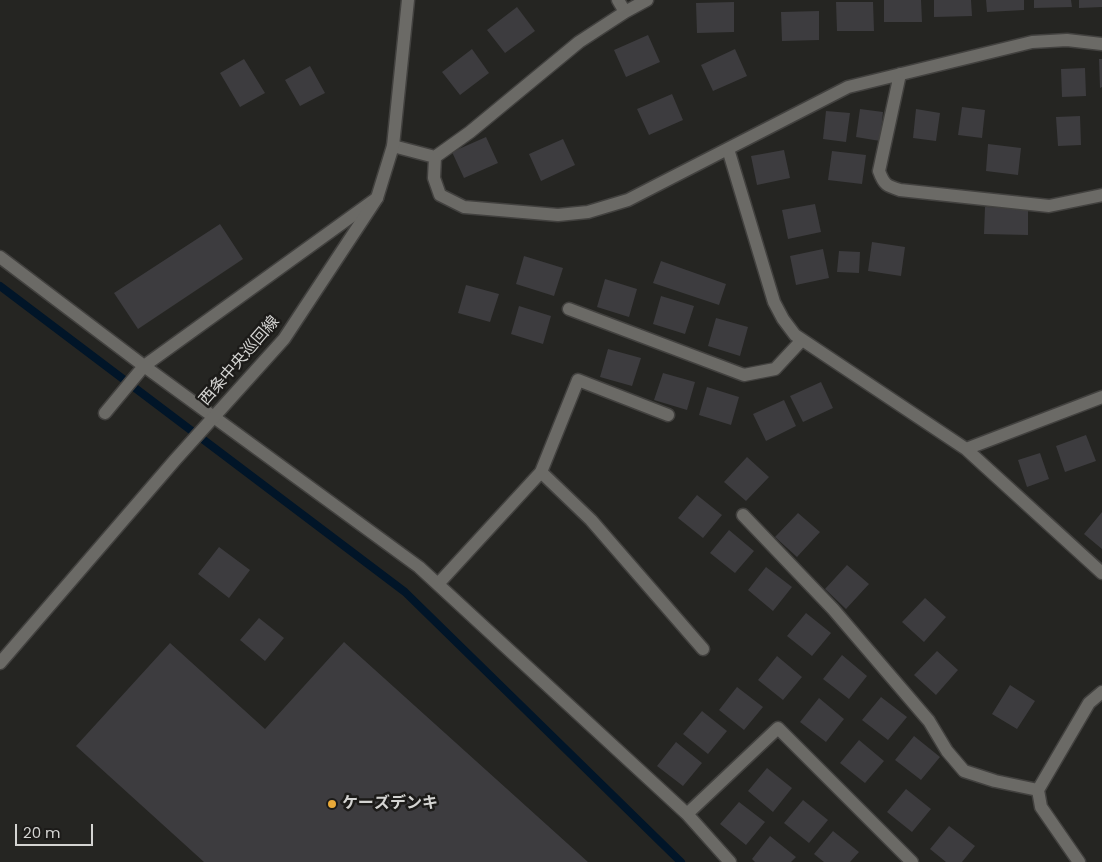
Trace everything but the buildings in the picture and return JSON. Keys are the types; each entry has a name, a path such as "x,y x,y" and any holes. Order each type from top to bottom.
{"street":[{"name":"西条中央巡回線","path":"0,663 175,460 284,339 377,198 393,146 408,0"},
{"path":"618,0 625,12"},
{"path":"435,157 470,132 579,42 647,0"},
{"path":"435,157 434,178 440,195 464,207 558,215 588,212 628,200 848,87 1032,42 1067,40 1102,44"},
{"path":"900,74 879,171 882,181 888,187 900,190 1049,206 1102,195"},
{"path":"393,146 435,157"},
{"path":"728,149 774,302 783,319 795,335 966,449 1102,572"},
{"path":"105,413 144,366 377,198"},
{"path":"0,257 144,366 419,567 687,814 730,862"},
{"path":"569,309 744,375 775,369 802,340"},
{"path":"438,584 541,472 578,380 668,415"},
{"path":"966,449 1102,397"},
{"path":"541,472 591,520 703,649"},
{"path":"744,514 833,609 929,721 948,751 964,771 995,781 1038,790"},
{"path":"1079,862 1041,807 1038,790 1089,703 1102,692"},
{"path":"687,814 778,728 912,862"}],"waterway":[{"path":"0,286 405,592 681,862"}],"place":[{"name":"ケーズデンキ","path":"332,804"}]}
